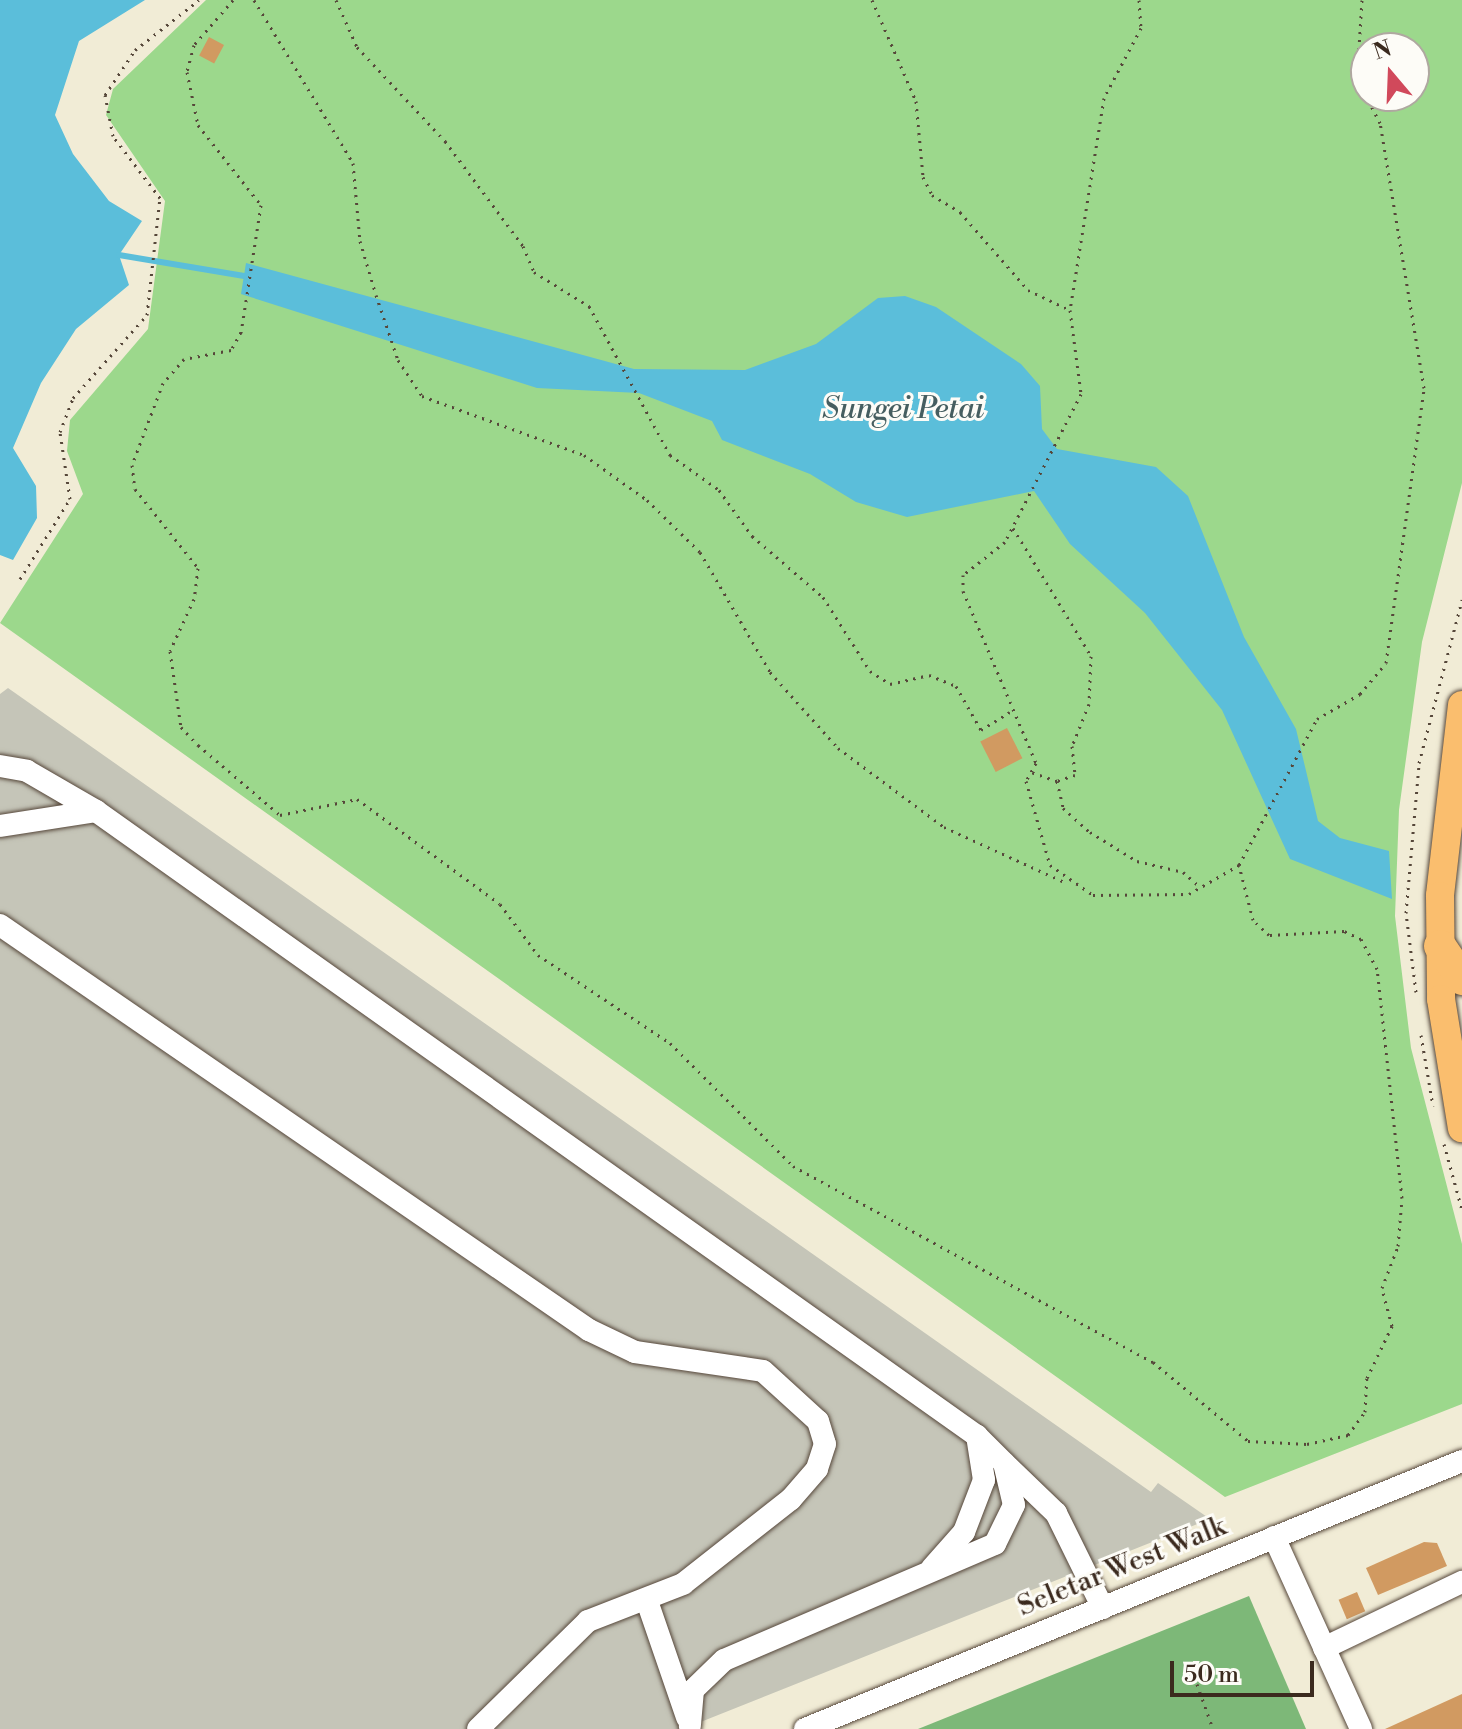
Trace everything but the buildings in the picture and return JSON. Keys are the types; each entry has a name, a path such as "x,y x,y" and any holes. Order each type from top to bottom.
{"highway":[{"path":"1440,946 1462,979"}],"main road":[{"path":"1462,705 1447,800 1440,946 1441,999 1462,1128"}],"lane":[{"path":"0,766 27,771 96,811 977,1436 1056,1513 1103,1608"},
{"path":"0,826 96,811"},
{"path":"0,925 589,1330 635,1352 763,1371 818,1421 825,1444 817,1469 791,1499 683,1584 647,1601 588,1621 478,1729"},
{"path":"926,1575 964,1532 984,1480 977,1436"},
{"name":"Seletar West Walk","path":"805,1729 1462,1461"},
{"path":"691,1728 693,1690 724,1660 995,1544 1014,1505 1004,1463"},
{"path":"1274,1537 1361,1729"},
{"path":"1324,1648 1462,1582"},
{"path":"647,1601 691,1728"}],"path":[{"path":"20,579 62,514 73,486 60,432 73,398 147,315 162,212 152,184 105,120 105,95 135,50 199,0"},
{"path":"233,0 194,45 187,72 198,125 261,205 263,228 241,332 231,350 184,359 163,383 132,465 135,489 198,568 194,599 170,651 181,727 198,745 280,815 357,799 500,904 538,955 670,1043 793,1166 1153,1362 1248,1441 1307,1444 1348,1435 1365,1412 1367,1378 1392,1326 1382,1288 1398,1246 1402,1198 1377,969 1361,939 1344,931 1269,935 1253,920 1239,865"},
{"path":"254,0 353,163 360,241 398,360 422,396 584,455 647,500 700,552 770,672 838,748 944,827 1093,895 1189,894 1239,865 1309,735 1329,707 1360,694 1386,663 1424,388 1380,123 1374,112"},
{"path":"336,0 357,47 445,141 534,272 589,306 670,455 719,490 752,536 823,597 870,671 890,684 929,675 956,686 981,730 1010,712"},
{"path":"872,0 916,101 923,177 932,195 960,212 1028,290 1070,310"},
{"path":"1067,883 1050,865 1026,781 1036,763 1010,712 963,575 1013,528 1016,510 1081,394 1070,310 1104,98 1141,28 1139,0"},
{"path":"1360,32 1362,0"},
{"path":"1013,528 1091,656 1089,704 1072,746 1075,775 1057,781 1031,772"},
{"path":"1057,781 1063,808 1090,832 1137,861 1183,872 1200,887"},
{"path":"1197,1684 1213,1729"}],"shaded area":[{"path":"8,688 1151,1492 1158,1483 1210,1519 683,1729 0,1729 0,694"}],"green space":[{"path":"206,0 1462,0 1462,483 1422,642 1399,810 1395,916 1411,1048 1462,1244 1462,1404 1225,1497 0,623 83,494 67,451 70,420 148,329 165,201 106,115 113,89"},
{"path":"1249,1596 1306,1729 918,1729"}],"water":[{"path":"0,0 145,0 79,41 55,115 73,154 109,201 142,221 119,255 129,285 76,329 41,383 13,448 36,486 37,518 13,560 0,555"},
{"name":"Sungei Petai","path":"246,263 634,369 745,370 816,344 878,298 905,296 936,307 1021,364 1040,386 1042,429 1057,449 1156,467 1188,496 1244,637 1296,729 1318,821 1340,838 1389,851 1392,899 1290,859 1222,710 1145,613 1070,544 1034,491 907,517 856,502 810,474 722,440 712,421 639,393 537,388 241,294"}],"waterway":[{"name":"Sungei Petai","path":"119,255 244,276"}]}
